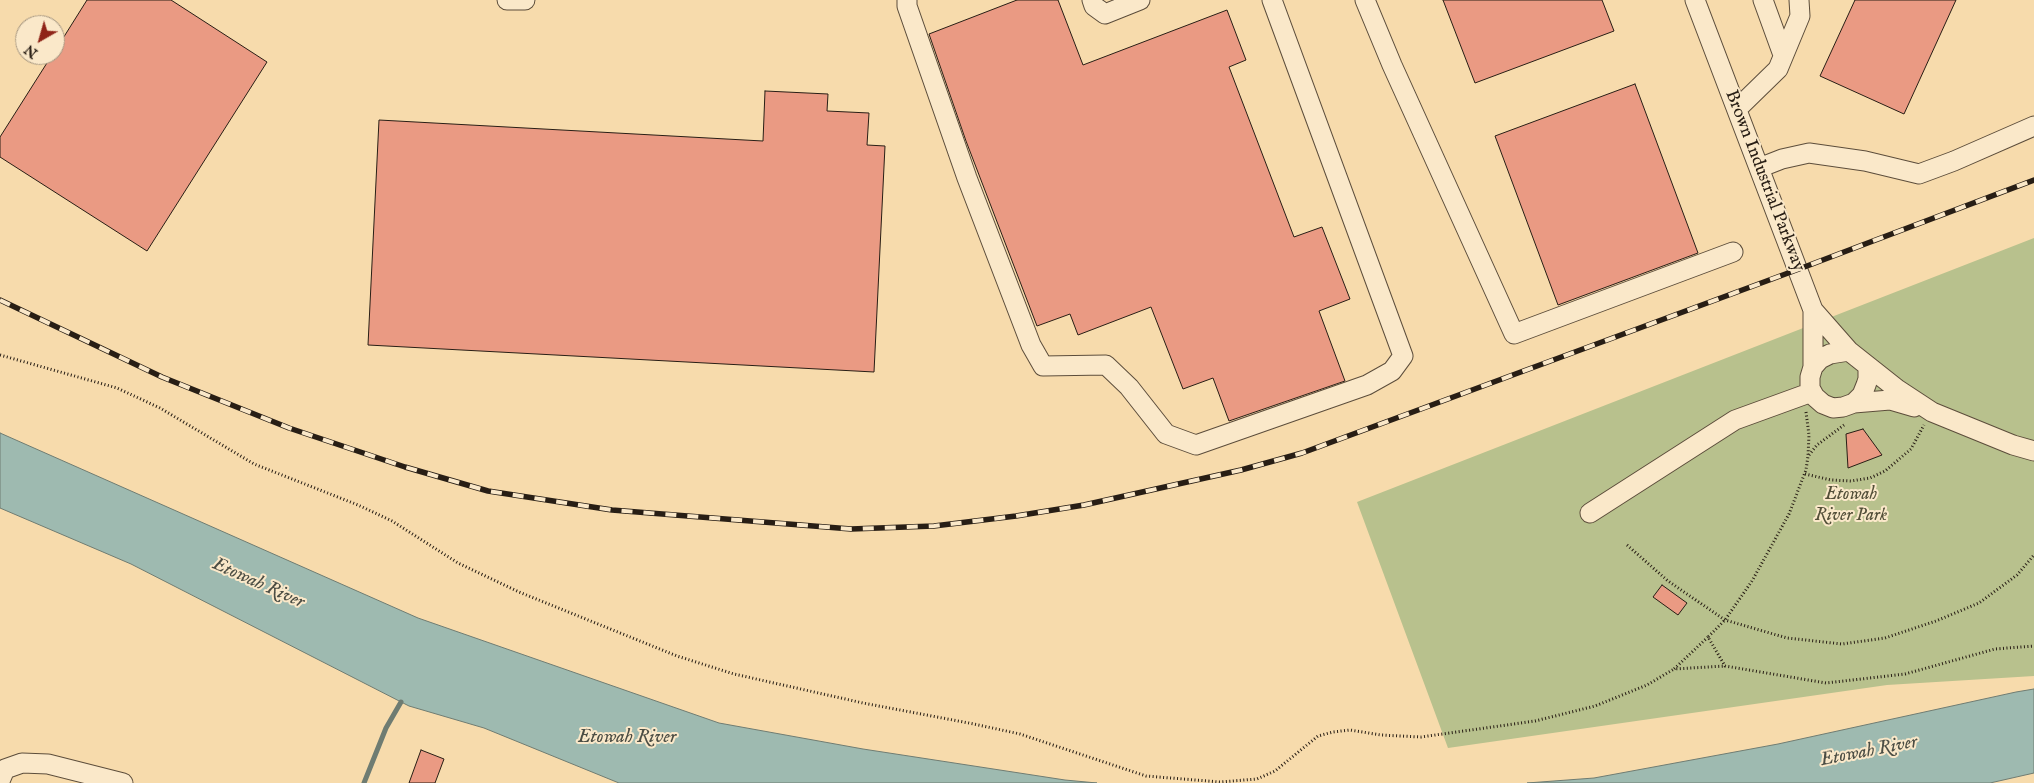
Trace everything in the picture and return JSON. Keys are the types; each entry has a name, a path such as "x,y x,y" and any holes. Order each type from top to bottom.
{"street":[{"path":"507,0 524,0"},
{"path":"907,0 907,6 966,178 1031,345 1043,366 1106,365 1128,387 1166,434 1196,445 1368,385 1392,371 1403,356 1272,0"},
{"path":"1092,0 1094,6 1106,14 1140,0"},
{"path":"1365,0 1392,65 1514,334 1733,252"},
{"name":"Brown Industrial Parkway","path":"1695,0 1813,310 1813,367"},
{"path":"1763,0 1783,54"},
{"path":"1737,109 1778,68 1800,16 1799,0"},
{"path":"1759,168 1782,159 1809,153 1865,161 1919,174 1954,161 2032,122"},
{"path":"1813,310 1849,351 1926,422"},
{"path":"1806,394 1813,367 1820,359 1830,354 1849,351"},
{"path":"1854,404 1862,395 1866,385 1868,367"},
{"path":"1806,394 1833,408 1890,400 1926,422 2034,451"},
{"path":"1590,513 1735,420 1806,394"},
{"path":"0,781 5,769 22,763 48,764 122,783"}],"path":[{"path":"0,355 117,388 160,408 254,464 358,504 392,521 467,567 519,592 677,656 743,676 864,703 1020,734 1146,776 1220,782 1256,779 1275,771 1318,736 1333,732 1350,730 1381,735 1421,737 1535,722 1595,706 1647,685 1674,669 1725,620 1752,581 1789,514 1805,474 1808,456 1809,435 1806,394"},
{"path":"1805,474 1831,480 1851,481 1870,478 1884,471 1911,449 1926,422"},
{"path":"1808,456 1830,435 1848,423"},
{"path":"1627,545 1668,582 1725,620 1787,638 1842,644 1885,638 1936,621 1979,603 2017,575 2034,555"},
{"path":"1708,637 1725,666"},
{"path":"1674,669 1725,666 1826,683 1905,674 1995,649 2034,646"}],"green space":[{"name":"Etowah River Park","path":"2034,238 2034,676 1887,685 1448,748 1357,502"}],"water":[{"name":"Etowah River","path":"0,433 418,618 719,723 863,749 1065,780 1097,783 619,783 484,728 409,706 131,564 0,508"},
{"name":"Etowah River","path":"2034,689 2034,773 1990,783 1527,783 1594,778 1778,744"}],"building":[{"path":"87,0 171,0 267,62 147,251 0,157 0,137 46,65 65,65 65,35"},
{"path":"1017,0 1058,0 1083,65 1227,10 1246,60 1229,67 1294,237 1322,227 1350,299 1319,311 1345,381 1229,421 1213,378 1183,389 1151,307 1078,335 1070,314 1037,326 966,141 929,34"},
{"path":"1443,0 1602,0 1614,31 1475,83"},
{"path":"1855,0 1956,0 1904,114 1820,76"},
{"path":"1635,84 1698,253 1558,305 1495,136"},
{"path":"765,91 828,94 827,111 869,113 867,145 885,146 874,372 368,345 379,120 763,141"},
{"path":"1863,429 1882,455 1848,468 1846,434"},
{"path":"1662,585 1687,603 1678,615 1653,597"},
{"path":"421,750 444,759 435,783 409,783"}],"waterway":[{"path":"364,783 386,728 401,702"}],"railway":[{"path":"0,300 162,377 289,428 405,467 488,491 612,510 851,529 934,526 1084,505 1241,470 1302,453 2034,180"}]}
